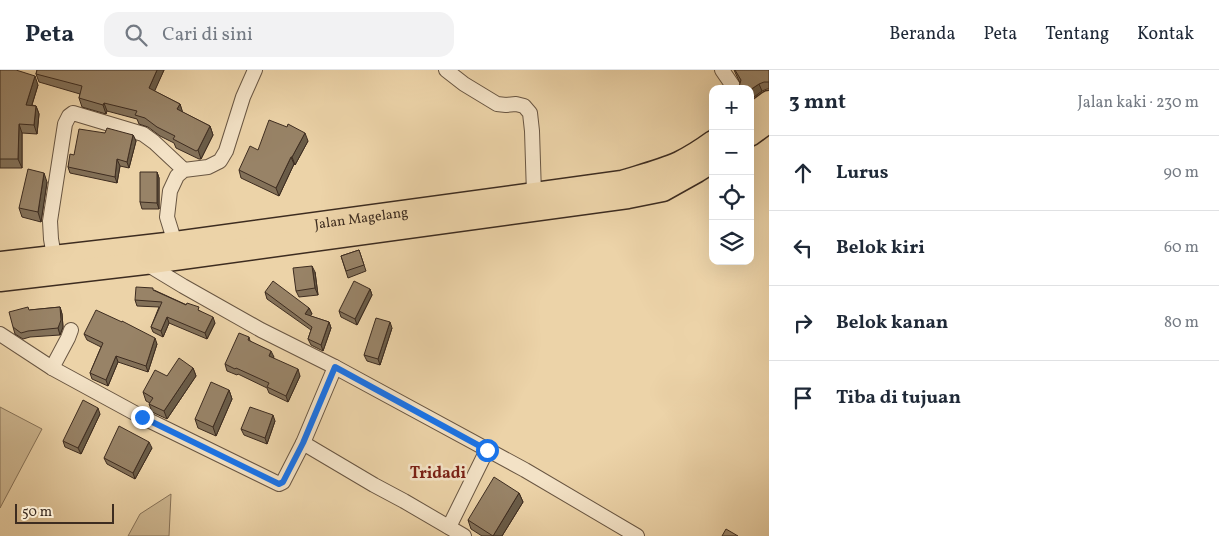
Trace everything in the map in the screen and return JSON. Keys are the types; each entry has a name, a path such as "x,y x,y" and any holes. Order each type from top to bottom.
{"highway":[{"name":"Jalan Magelang","path":"0,263 175,243 622,182 678,164 709,145"},
{"name":"Jalan Magelang","path":"0,280 145,263 628,197 663,190 709,164"}],"street":[{"path":"175,243 167,217 170,191 176,176 184,170 208,167 220,161 226,151 243,97 255,70"},
{"path":"446,70 464,84 497,104 524,106 530,113 534,194"},
{"path":"722,70 732,85"},
{"path":"54,256 50,221 64,124 73,113 143,134 184,170"},
{"path":"145,263 261,330 335,367 525,470 637,536"},
{"path":"52,368 71,330"},
{"path":"0,334 52,368 142,417 279,484 283,482 303,443 335,367"},
{"path":"303,443 464,536"},
{"path":"449,527 487,450"}],"shaded area":[{"path":"0,407 42,429 0,508"},
{"path":"171,494 169,536 128,536 140,514"}],"building":[{"path":"0,70 16,70 35,76 26,105 36,106 34,125 19,124 18,159 0,159"},
{"path":"37,70 157,70 149,88 180,104 177,109 210,126 196,151 173,139 175,136 157,127 145,118 135,115 137,111 104,103 103,105 79,98 82,86 36,74"},
{"path":"735,70 769,70 769,82 764,82 754,87 754,85 740,85 741,80"},
{"path":"269,120 287,127 288,124 305,133 276,188 239,170 250,146 258,150"},
{"path":"107,128 133,135 127,162 117,159 115,177 68,167 70,154 74,155 79,129 105,133"},
{"path":"28,169 44,173 38,212 19,208"},
{"path":"140,172 157,172 157,203 140,202"},
{"path":"359,250 364,265 346,271 341,256"},
{"path":"312,266 315,288 296,291 293,268"},
{"path":"273,281 309,308 305,314 329,322 321,345 308,339 312,327 265,292"},
{"path":"354,281 370,289 355,319 339,311"},
{"path":"136,287 153,288 153,290 186,305 187,303 199,307 198,310 213,317 205,333 167,317 161,331 151,327 162,302 135,300"},
{"path":"28,307 29,310 60,307 61,320 58,328 21,333 13,327 9,312"},
{"path":"96,310 155,338 146,366 116,356 106,380 90,373 103,343 84,334"},
{"path":"376,318 390,322 378,359 364,355"},
{"path":"239,333 249,337 248,340 271,351 269,356 298,369 286,396 267,387 269,383 225,364"},
{"path":"179,358 193,368 164,411 149,404 153,398 143,392 155,370 167,376"},
{"path":"211,382 229,390 213,427 195,419"},
{"path":"83,400 98,408 78,448 63,441"},
{"path":"250,407 273,415 265,438 241,429"},
{"path":"119,426 149,442 133,473 104,458"},
{"path":"494,477 519,493 493,536 468,520"},
{"path":"726,529 738,536 722,536"}],"district":[{"name":"Tridadi","path":"438,472"}],"route":[{"path":"142,417 281,484 303,443 335,367 487,450"}]}
